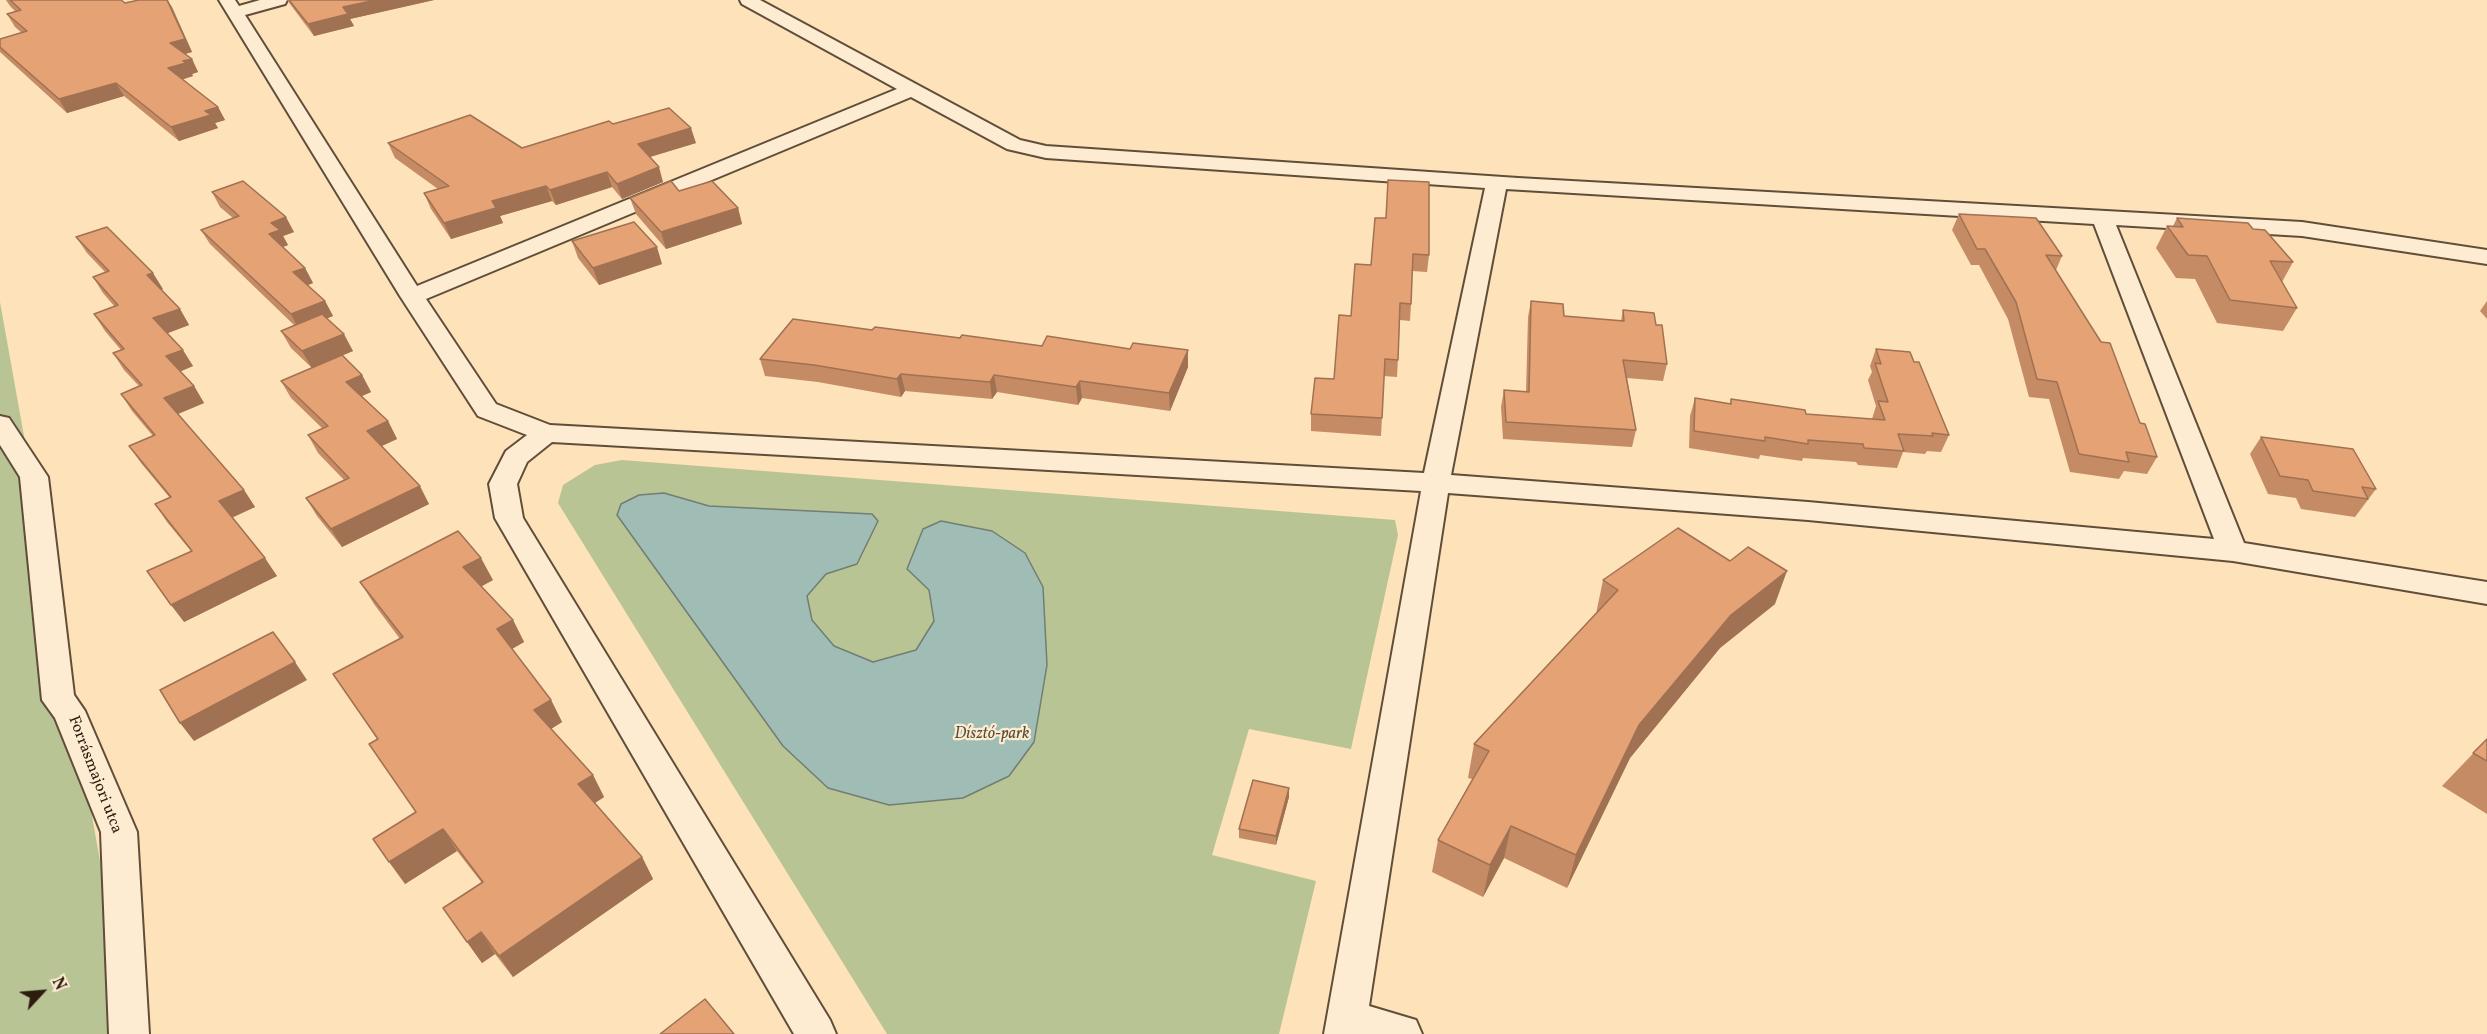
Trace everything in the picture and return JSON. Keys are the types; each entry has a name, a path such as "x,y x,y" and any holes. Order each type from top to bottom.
{"street":[{"path":"279,0 231,6 412,296 487,410 546,433 1436,483 1808,511 2233,550 2487,593"},
{"path":"748,0 1014,145 1046,152 1497,182 2302,229 2487,257"},
{"path":"412,296 911,90"},
{"path":"1402,1034 1346,1026 1436,483 1497,182"},
{"path":"2102,217 2233,550"},
{"name":"Forrásmajori utca","path":"0,424 34,477 58,699 69,711 119,832 129,1034"},
{"path":"546,433 516,457 503,484 508,518 816,1034"}],"green space":[{"path":"0,302 131,1034 0,1034"},
{"name":"Dísztó-park","path":"622,460 1395,520 1398,535 1351,749 1249,729 1212,855 1316,881 1279,1034 887,1034 558,503 563,485 595,465"}],"water":[{"path":"664,493 709,506 872,514 878,521 857,564 826,574 807,596 812,620 834,646 873,662 916,650 934,621 929,590 907,569 923,529 941,521 992,531 1025,553 1043,587 1047,665 1034,742 1009,776 963,798 889,805 828,788 783,746 617,515 621,504 639,495"}],"building":[{"path":"10,0 121,0 125,3 139,0 167,0 185,39 170,43 192,59 168,68 218,107 205,111 211,115 171,127 116,83 59,99 0,47 0,39 27,31 7,14 21,10"},
{"path":"289,0 376,0 343,7 348,14 308,24"},
{"path":"669,108 691,128 638,144 659,167 617,184 607,172 550,190 546,186 492,201 496,208 444,223 424,193 449,186 388,143 470,115 522,148 609,121 613,124"},
{"path":"1388,180 1429,182 1429,255 1413,254 1411,304 1400,303 1398,360 1385,359 1382,418 1311,414 1315,378 1334,379 1339,315 1351,316 1355,264 1371,265 1375,218 1386,218"},
{"path":"243,181 286,217 271,223 280,230 269,234 305,268 293,272 325,301 291,314 201,230 239,216 212,192"},
{"path":"671,181 679,191 712,181 738,208 661,232 630,198"},
{"path":"1959,214 2036,218 2062,256 2046,255 2101,342 2110,343 2140,423 2145,424 2157,457 2126,452 2129,462 2079,454 2057,382 2037,379 2016,302 1985,249 1977,249"},
{"path":"2177,218 2248,223 2253,229 2265,230 2293,262 2270,261 2297,308 2230,300 2207,256 2188,255 2167,226 2183,227"},
{"path":"634,222 657,247 593,268 572,241"},
{"path":"107,227 153,273 147,275 180,309 153,318 183,350 166,356 194,386 164,398 244,490 219,501 265,558 171,605 147,571 192,551 155,504 171,497 129,446 155,435 121,394 142,385 113,353 124,349 94,314 118,305 93,277 109,271 76,237"},
{"path":"1531,301 1563,304 1564,316 1624,321 1623,310 1654,313 1656,325 1662,325 1667,364 1623,360 1636,430 1506,422 1504,390 1529,392"},
{"path":"322,314 344,334 302,351 281,331"},
{"path":"793,319 872,330 875,327 960,338 962,335 1042,346 1047,336 1130,349 1133,343 1188,350 1169,393 1080,381 1076,387 994,375 990,382 901,374 897,379 814,365 760,359"},
{"path":"1876,349 1910,352 1914,362 1919,362 1949,435 1898,434 1904,451 1864,448 1863,444 1808,440 1808,444 1765,437 1765,441 1694,431 1695,398 1731,404 1731,399 1805,410 1806,414 1885,420 1878,401 1888,402 1875,363 1881,364"},
{"path":"342,355 362,375 346,382 388,421 367,431 420,486 331,529 306,498 349,478 308,435 328,426 281,381"},
{"path":"2261,437 2353,449 2376,489 2362,487 2368,499 2313,491 2308,480 2280,476"},
{"path":"1678,528 1730,561 1748,547 1787,571 1731,615 1639,725 1576,855 1511,826 1490,865 1438,840 1489,751 1474,744 1618,590 1603,580"},
{"path":"458,531 481,558 463,567 513,620 497,629 551,700 534,710 593,775 578,784 642,857 499,956 481,932 467,942 443,908 483,882 443,829 389,862 373,839 416,812 369,744 378,739 333,674 403,637 360,582"},
{"path":"273,632 295,662 180,723 160,690"},
{"path":"2487,739 2487,761 2473,753"},
{"path":"1253,780 1289,788 1276,836 1239,829"},
{"path":"705,999 734,1034 660,1034"}]}
